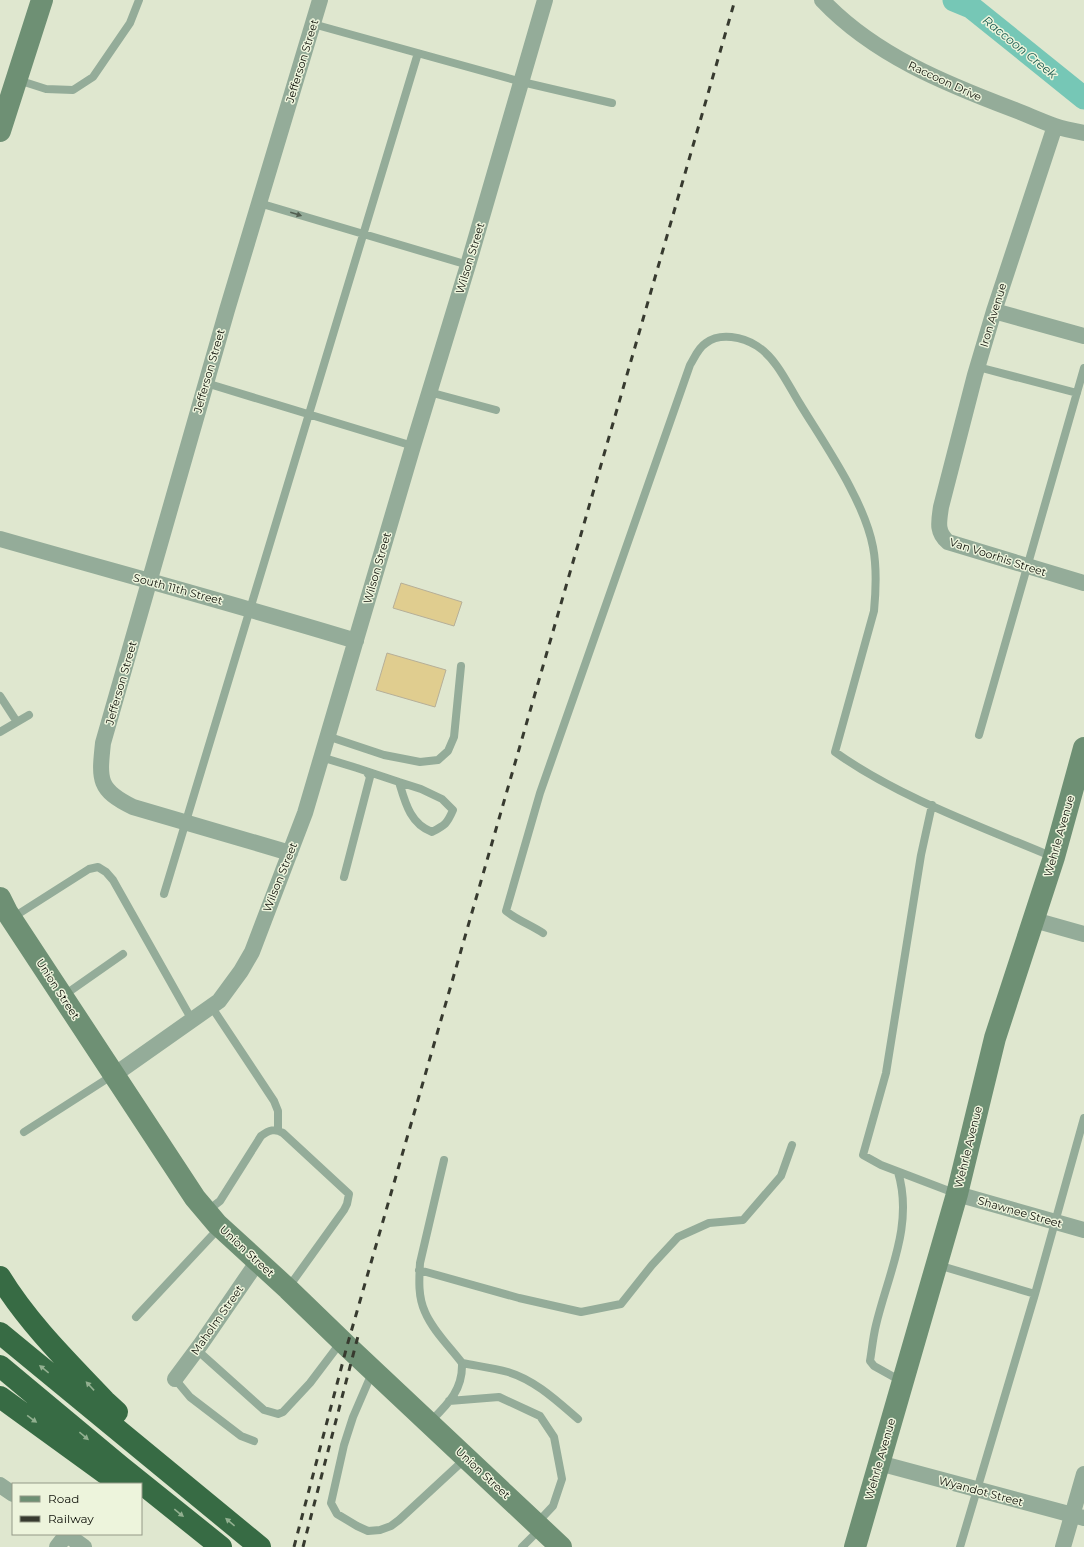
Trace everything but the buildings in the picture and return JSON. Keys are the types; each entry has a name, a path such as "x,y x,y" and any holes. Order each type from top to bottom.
{"highway":[{"path":"0,1277 9,1292 34,1325 105,1401 144,1435 150,1456"},
{"path":"0,1333 260,1547"},
{"path":"0,1366 138,1483"},
{"path":"0,1397 104,1473 133,1483"},
{"path":"142,1486 221,1547"}],"street":[{"path":"0,131 42,0"},
{"name":"Jefferson Street","path":"290,853 133,807 120,801 105,788 101,779 100,768 103,744 206,383 320,0"},
{"name":"Wilson Street","path":"114,1075 219,1001 241,972 252,952 273,893 305,813 545,0"},
{"name":"Raccoon Drive","path":"822,0 856,31 892,55 933,76 982,98 1055,126 1084,133"},
{"name":"Iron Avenue","path":"941,507 994,311 1055,126"},
{"path":"994,311 1084,336"},
{"name":"Van Voorhis Street","path":"941,507 938,522 939,531 948,542 1084,583"},
{"name":"South 11th Street","path":"0,538 150,582 250,609 356,641"},
{"name":"Wehrle Avenue","path":"855,1547 957,1194 995,1038 1079,783 1084,748"},
{"name":"Union Street","path":"0,898 12,919 114,1075 196,1198 214,1219 561,1547"},
{"path":"1034,920 1084,934"},
{"name":"Shawnee Street","path":"957,1194 1084,1230"},
{"name":"Maholm Street","path":"175,1379 197,1350 258,1261"},
{"name":"Wyandot Street","path":"879,1463 1078,1516"},
{"path":"1063,1547 1078,1516 1084,1474"},
{"path":"0,1485 12,1493"},
{"path":"57,1547 65,1535"},
{"path":"67,1535 84,1547"}],"lane":[{"path":"17,80 46,89 73,90 93,77 130,23 139,0"},
{"path":"313,24 522,82 612,103"},
{"path":"164,894 418,53"},
{"path":"259,203 468,265"},
{"path":"543,933 528,923 512,916 506,911 536,807 690,365 698,350 706,342 722,337 741,338 758,346 773,360 824,442 856,498 867,526 873,547 876,575 874,611 835,752 890,785 932,805 1054,857"},
{"path":"978,367 1077,393"},
{"path":"979,735 1084,368"},
{"path":"206,383 413,446"},
{"path":"429,392 496,410"},
{"path":"327,736 384,755 420,762 438,760 448,751 454,737 461,666"},
{"path":"0,696 17,722"},
{"path":"0,732 29,715"},
{"path":"321,757 421,789 442,799 453,810 449,821 445,826 432,832 414,821 406,806 399,782"},
{"path":"344,877 370,777 366,771"},
{"path":"932,805 921,855 886,1073 863,1155 881,1165 957,1194"},
{"path":"12,919 89,869 98,867 106,872 112,880 192,1020"},
{"path":"63,997 123,954"},
{"path":"210,1006 274,1101 278,1111 278,1130"},
{"path":"24,1132 114,1075"},
{"path":"960,1547 1035,1294 1084,1118"},
{"path":"136,1317 214,1219 220,1201 261,1136 268,1131 278,1130 349,1194 344,1210 288,1289"},
{"path":"420,1270 519,1298 581,1312 621,1304 652,1265 678,1237 709,1223 743,1220 781,1176 792,1145"},
{"path":"429,1422 449,1401 459,1386 463,1375 462,1363 432,1324 425,1312 420,1297 420,1263 444,1160"},
{"path":"898,1172 903,1199 903,1228 875,1325 870,1361 874,1366 903,1382"},
{"path":"936,1265 1035,1294"},
{"path":"197,1350 264,1410 278,1414 283,1412 310,1383 342,1341"},
{"path":"462,1363 509,1372 521,1377 552,1397 578,1418"},
{"path":"373,1370 353,1417 344,1445 331,1503 337,1514 368,1531 380,1530 390,1526 400,1520 466,1458"},
{"path":"175,1379 190,1397 241,1436 254,1440"},
{"path":"449,1401 499,1397 540,1416 554,1436 562,1479 553,1506 522,1547"}],"waterway":[{"name":"Raccoon Creek","path":"954,0 971,7 1084,98"}],"railway":[{"path":"294,1547 347,1346 735,0"},
{"path":"303,1547 358,1336"}]}
